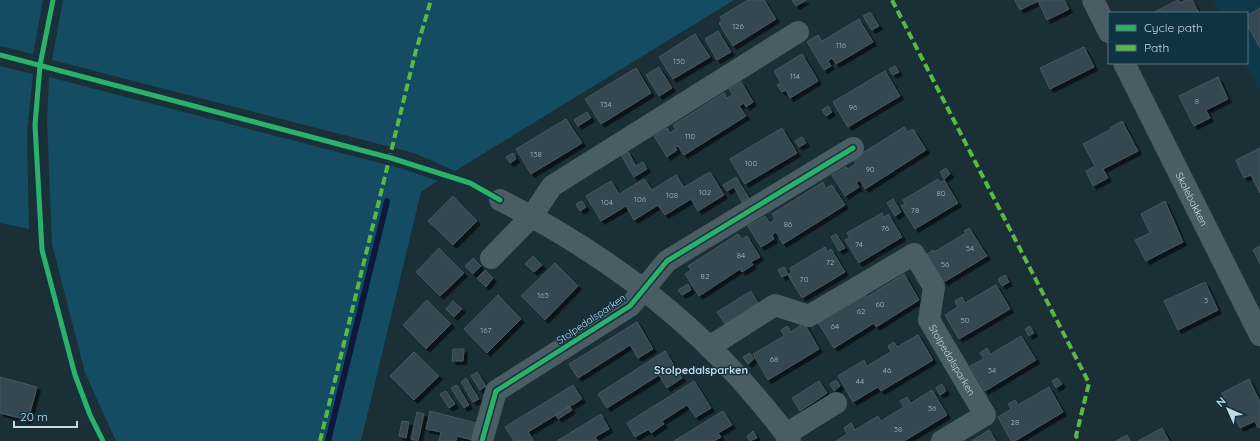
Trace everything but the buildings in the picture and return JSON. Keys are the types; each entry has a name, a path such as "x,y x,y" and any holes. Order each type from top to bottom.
{"street":[{"path":"1093,0 1108,30"},
{"path":"491,258 532,216 552,186 798,32"},
{"name":"Skolebakken","path":"1124,64 1260,335"},
{"name":"Stolpedalsparken","path":"482,441 496,391 630,306 667,261 853,148"},
{"path":"500,200 532,216 576,242 644,289 709,347 743,382 788,437 836,403"},
{"name":"Stolpedalsparken","path":"709,347 775,304 809,316 914,254 934,287 929,320 985,415 942,441"}],"shaded area":[{"path":"0,0 43,0 33,54 0,46"},
{"path":"63,0 734,0 455,171 414,153 52,60"},
{"path":"1213,0 1260,0 1260,92 1245,64 1248,64 1248,12 1219,12"},
{"path":"0,66 33,74 27,133 29,229 0,223"},
{"path":"49,77 403,169 438,181 421,192 361,441 116,441 85,373 52,244 47,120"}],"waterway":[{"path":"328,441 387,201"}],"marked path":[{"path":"320,441 415,54 431,0"},
{"path":"892,0 1089,383 1076,436 1079,441"}],"cycle path":[{"path":"53,0 40,65 35,125 42,250 75,375 90,415 103,441"},
{"path":"0,55 391,158 470,183 500,200"},
{"path":"482,441 496,391 630,306 667,261 853,148"}],"district":[{"name":"Stolpedalsparken","path":"701,370"}]}
